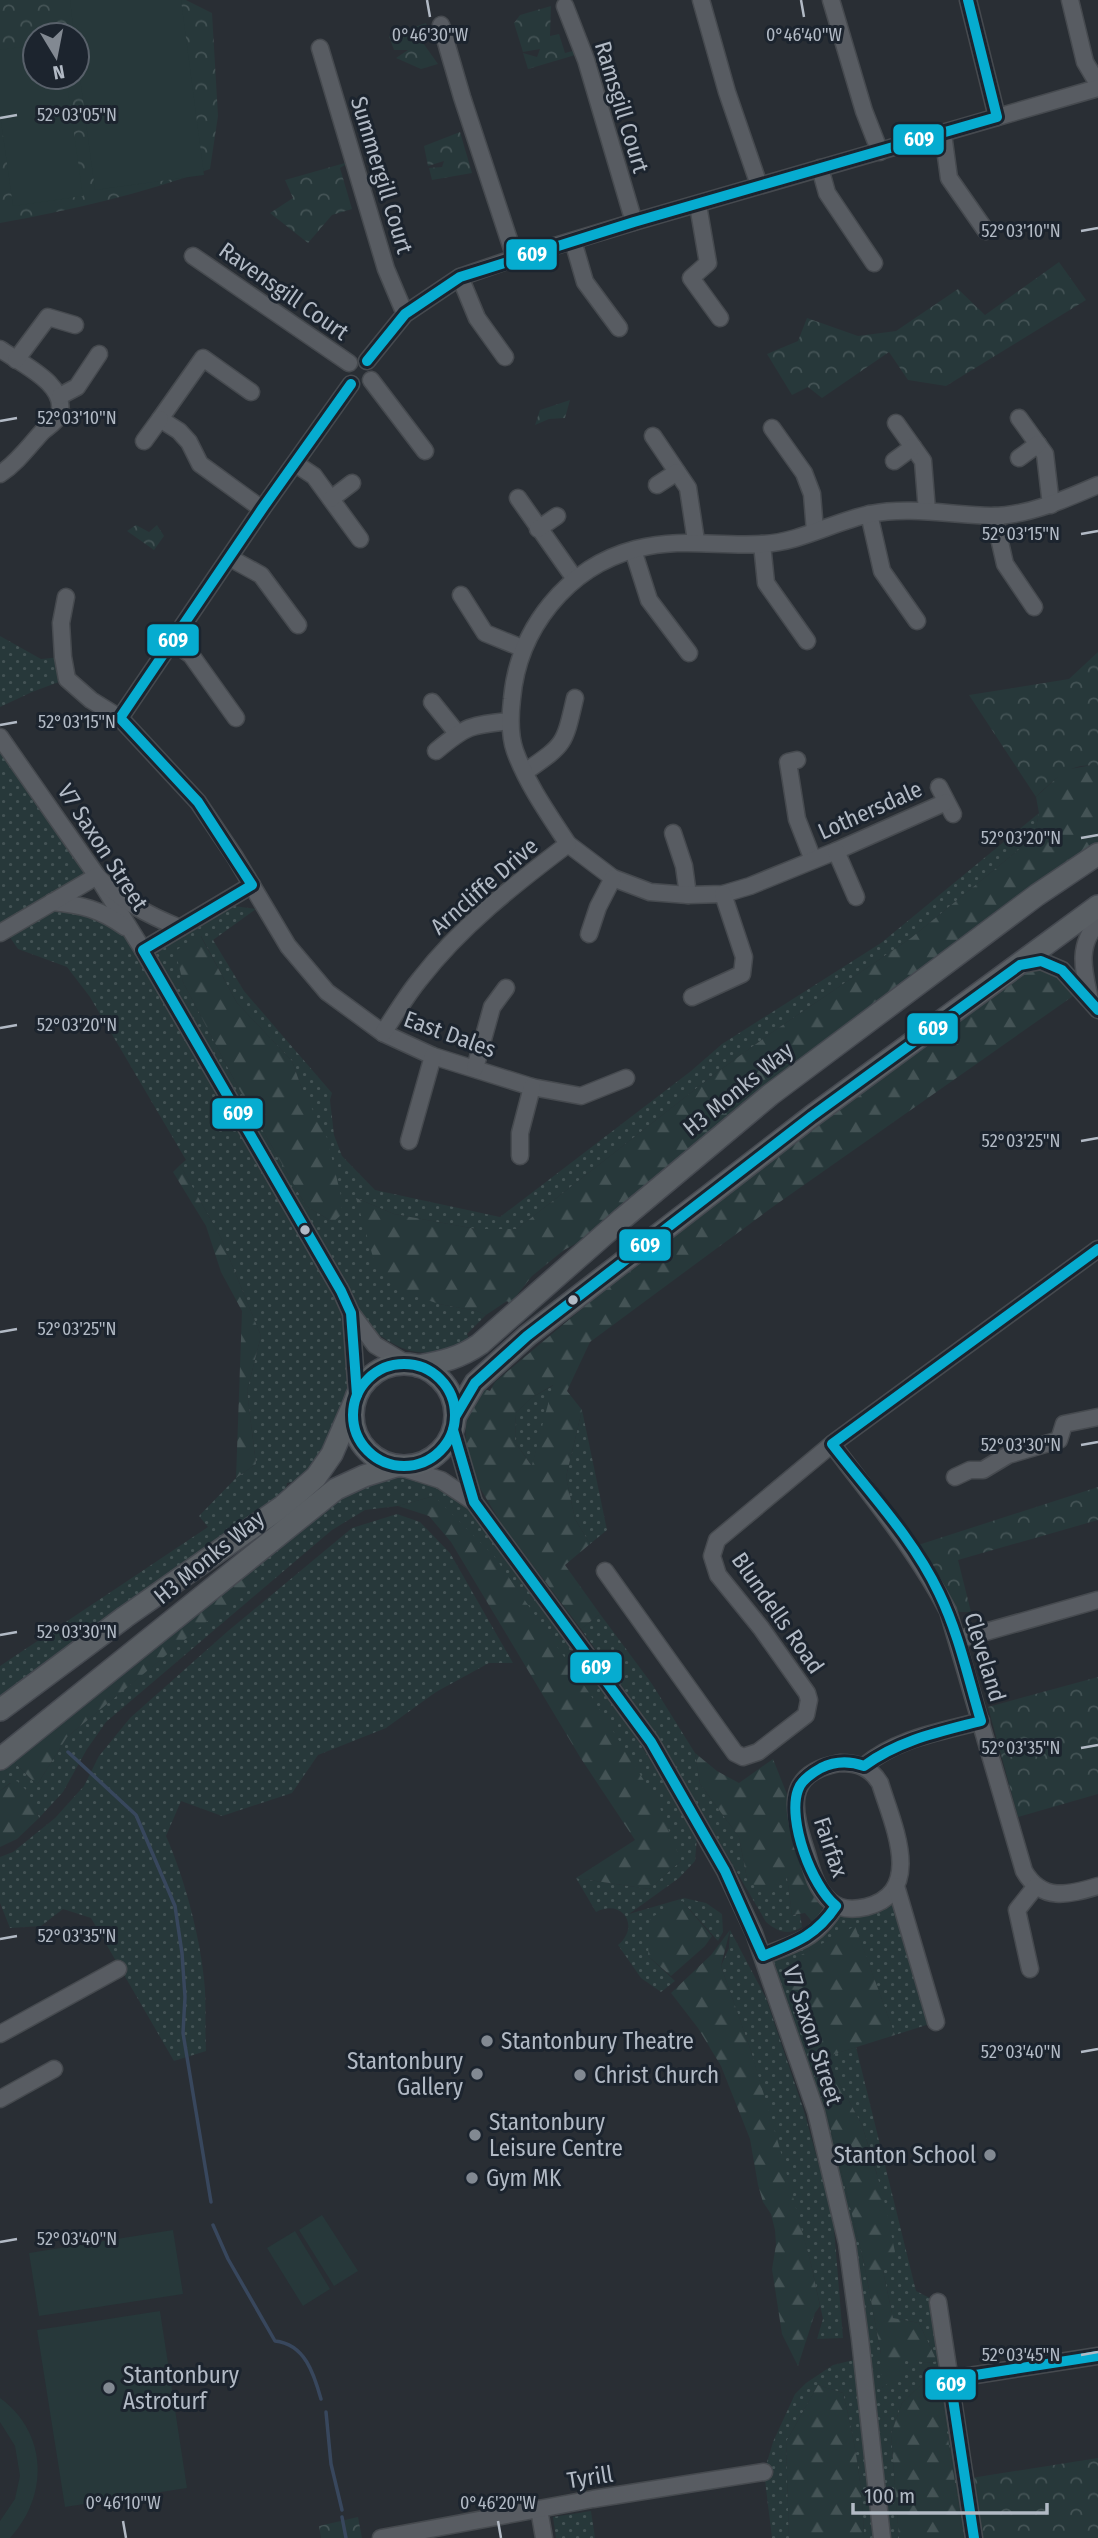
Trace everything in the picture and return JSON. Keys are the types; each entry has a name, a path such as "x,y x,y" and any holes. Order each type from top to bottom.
{"main road":[{"name":"H3 Monks Way","path":"412,1365 449,1361 472,1350 770,1095 1037,895 1098,854"},
{"path":"454,1424 453,1400 445,1385 433,1373 412,1365 391,1366 377,1372 365,1382 355,1399 353,1424 361,1444 376,1459 398,1466 418,1465 433,1458 446,1446 475,1383 527,1336 812,1116 1098,906"},
{"name":"H3 Monks Way","path":"0,1759 290,1513 332,1454 355,1399"},
{"name":"H3 Monks Way","path":"0,1710 124,1616 290,1513 364,1476 398,1466"}],"street":[{"path":"701,0 727,92 759,186"},
{"path":"831,0 864,111 880,152"},
{"path":"968,0 998,117"},
{"path":"367,361 405,314 460,277 634,222 943,134 1098,86 1085,62 1070,0"},
{"name":"Ramsgill Court","path":"565,6 586,60 634,222"},
{"path":"441,25 515,258"},
{"name":"Summergill Court","path":"320,48 386,269 405,314"},
{"path":"943,134 949,178 986,231"},
{"path":"820,168 827,193 874,263"},
{"path":"698,205 708,263 691,278 720,318"},
{"path":"573,241 585,282 619,328"},
{"name":"Ravensgill Court","path":"193,257 349,363"},
{"path":"460,277 477,318 505,358"},
{"path":"16,360 48,317 75,325"},
{"path":"0,349 53,386 60,396 61,404 57,418 0,474"},
{"path":"60,396 76,387 99,354"},
{"path":"144,441 203,358 251,391"},
{"path":"355,359 367,361 374,372 371,380 364,386 351,384 346,377 349,363 355,359"},
{"path":"371,380 425,452"},
{"path":"120,718 351,384"},
{"path":"1019,418 1045,454 1051,505"},
{"path":"160,419 179,431 200,464 262,509"},
{"path":"896,423 923,461 927,511"},
{"path":"772,428 804,472 812,494 815,531"},
{"path":"653,436 688,488 695,541"},
{"path":"1019,458 1038,444"},
{"path":"894,461 913,447"},
{"path":"296,464 314,476 359,538"},
{"path":"657,485 677,472"},
{"path":"331,499 352,483"},
{"name":"Arncliffe Drive","path":"383,1033 419,980 443,952 497,899 568,844 525,772 515,750 510,721 513,687 522,648 549,604 575,579 633,550 661,544 695,541 762,544 793,540 869,514 898,510 994,516 1051,505 1098,485"},
{"path":"518,498 575,579"},
{"path":"869,514 882,571 917,621"},
{"path":"538,529 557,516"},
{"path":"994,516 1005,564 1034,607"},
{"path":"762,544 766,583 807,641"},
{"path":"633,550 649,600 689,653"},
{"path":"230,558 261,575 298,625"},
{"path":"461,595 485,633 522,648"},
{"name":"East Dales","path":"66,597 61,623 67,679 91,700 120,718 198,802 288,946 327,992 383,1033 433,1056 532,1087 580,1096 626,1078"},
{"path":"173,642 191,655 236,718"},
{"path":"525,772 554,752 566,738 575,698"},
{"path":"432,702 457,733"},
{"path":"436,751 457,733 474,724 510,721"},
{"name":"V7 Saxon Street","path":"0,737 97,876 143,950 349,1308 374,1345 412,1365"},
{"path":"786,762 797,820 813,860"},
{"name":"Lothersdale","path":"568,844 613,878 650,892 723,894 750,886 836,851 946,801"},
{"path":"673,833 684,866 688,895"},
{"path":"836,851 856,897"},
{"path":"0,933 97,876 133,906 180,928"},
{"path":"589,934 598,907 613,878"},
{"path":"143,950 252,885"},
{"path":"691,997 742,974 744,957 723,894"},
{"path":"52,902 92,908 130,930"},
{"path":"1094,1006 1083,967 1083,947 1098,923"},
{"path":"1020,965 1041,961 1062,970 1094,1006"},
{"path":"475,1068 492,1007 506,988"},
{"path":"409,1141 433,1056"},
{"path":"520,1156 520,1133 532,1087"},
{"name":"Blundells Road","path":"605,1572 735,1753 743,1756 758,1752 806,1716 809,1700 807,1693 761,1629 718,1575 712,1556 717,1540 832,1444 1098,1249"},
{"name":"V7 Saxon Street","path":"349,1308 355,1399"},
{"path":"955,1477 970,1471 983,1470 1008,1455 1059,1440 1064,1424 1098,1417"},
{"name":"V7 Saxon Street","path":"454,1424 474,1503"},
{"name":"Cleveland","path":"832,1444 929,1575 947,1611 1024,1871 1036,1886"},
{"name":"V7 Saxon Street","path":"398,1466 441,1480 474,1503 651,1742 733,1888 754,1933 816,2112 847,2244 882,2538"},
{"path":"957,1640 1098,1600"},
{"path":"936,2022 896,1886 902,1868 898,1846 880,1783 874,1773 864,1766 888,1749 905,1742 981,1721"},
{"name":"Fairfax","path":"864,1766 855,1763 828,1765 804,1781 794,1802 798,1828 817,1884 836,1906 858,1909 872,1906 883,1901 896,1886"},
{"path":"1030,1969 1017,1910 1036,1886 1055,1894 1072,1894 1098,1886"},
{"name":"Fairfax","path":"763,1956 811,1937 826,1924 836,1906"},
{"path":"0,2034 118,1969"},
{"path":"0,2099 49,2078"},
{"path":"938,2302 974,2538"},
{"path":"950,2379 1098,2356"},
{"name":"Tyrill","path":"381,2538 764,2472"},
{"path":"539,2509 544,2538"}],"green space":[{"path":"0,0 186,0 212,13 218,116 210,169 158,186 54,213 0,223"},
{"path":"70,0 181,0 204,175 95,190 82,91 91,91 91,21 72,21"},
{"path":"551,6 550,36 559,34 565,53 580,49 582,53 528,69 523,53 537,57 540,49 523,52 514,23 520,15"},
{"path":"426,23 430,37 421,40 438,64 421,69 396,58 408,50 394,50 389,36"},
{"path":"21,47 21,91 68,91 83,196 13,206 0,114 0,50"},
{"path":"460,132 472,173 432,180 429,168 442,167 444,161 428,166 424,146"},
{"path":"352,161 340,168 352,209 332,215 308,243 270,213 293,198 285,180"},
{"path":"1059,262 1086,300 946,386 908,380 889,352 822,398 808,387 792,395 767,354 798,341 807,318 858,336 896,331 958,289 985,315"},
{"path":"570,400 565,418 549,419 535,425 540,410"},
{"path":"136,525 149,532 157,525 164,536 154,550 127,531"},
{"path":"0,636 41,659 63,657 67,679 0,707"},
{"path":"1098,652 1098,767 1079,766 1071,769 1036,797 969,695 1069,679"},
{"path":"0,737 97,876 53,901 91,908 143,950 184,936 234,906 256,909 213,940 244,991 332,1093 330,1100 334,1135 342,1156 375,1190 500,1217 691,1071 722,1044 881,943 1039,813 1034,837 911,938 716,1073 517,1229 476,1229 394,1214 356,1198 439,1304 486,1315 467,1334 470,1340 452,1349 431,1353 418,1352 394,1344 352,1314 357,1395 316,1477 287,1483 283,1506 0,1710 0,1666 208,1527 199,1516 236,1478 256,1464 247,1391 261,1336 221,1238 180,1165 186,1160 90,997 67,967 18,949 0,923","holes":["201,936 237,1003 292,1061 302,1089 333,1222 306,1206 238,1087 183,982 176,951"]},
{"path":"1092,765 1098,767 1098,854 622,1219 564,1250 532,1276 510,1304 507,1301 486,1315 439,1304 407,1293 377,1271 356,1198 394,1214 476,1229 517,1229 716,1073 911,938 1034,837 1039,813 1036,797 1065,770"},
{"path":"200,935 237,1003 292,1061 302,1089 327,1138 341,1196 341,1215 333,1222 306,1206 238,1087 183,982 175,951"},
{"path":"1031,967 1056,970 1076,994 774,1206 590,1342 567,1391 582,1410 566,1477 575,1519 590,1544 565,1565 600,1614 581,1629 501,1523 474,1478 466,1445 465,1417 482,1388 490,1391 495,1382 584,1307 605,1283 812,1116","holes":["553,1385 532,1465 515,1442 516,1413 531,1398"]},
{"path":"180,1165 221,1238 261,1336 247,1391 256,1464 236,1478 242,1311 221,1272 206,1226 173,1172"},
{"path":"554,1385 532,1466 515,1442 516,1413 531,1398"},
{"path":"582,1410 607,1530 590,1544 575,1519 566,1477"},
{"path":"396,1466 474,1502 641,1745 697,1837 695,1861 679,1878 629,1914 684,1898 706,1903 722,1914 723,1932 718,1941 682,1901 648,1956 675,1981 661,1992 641,1978 618,1945 628,1930 625,1916 614,1909 596,1912 576,1878 649,1889 681,1861 434,1496 398,1506 365,1510 332,1530 106,1722 63,1792 39,1818 10,1783 0,1791 0,1759 6,1754 37,1785 67,1737 255,1581 252,1557 336,1489"},
{"path":"1098,1487 1098,1520 958,1560 971,1612 959,1612 915,1546"},
{"path":"434,1496 494,1556 590,1694 658,1803 681,1861 649,1889 576,1878 635,1840 580,1757 451,1542 429,1516 398,1506"},
{"path":"397,1514 420,1522 450,1553 513,1663 489,1663 436,1692 386,1728 318,1755 292,1793 222,1816 181,1801 166,1836 186,1891 200,1952 205,1990 206,2051 174,2061 91,1918 63,1909 41,1926 10,1928 0,1903 0,1857 13,1852 55,1818 84,1786 99,1756 130,1718 228,1631 352,1528"},
{"path":"252,1557 256,1581 67,1737 37,1785 6,1754"},
{"path":"600,1614 652,1684 695,1753 700,1784 739,1837 747,1879 787,1876 792,1915 800,1914 802,1927 783,1932 766,1922 658,1737 581,1629"},
{"path":"1098,1677 1098,1794 1018,1817 988,1707"},
{"path":"695,1753 717,1771 739,1783 773,1759 829,1900 819,1930 805,1913 792,1915 787,1877 768,1897 747,1879 739,1837 700,1784"},
{"path":"17,1781 27,1791 39,1818 17,1839 0,1847 0,1791"},
{"path":"896,1886 936,2022 895,2035 855,1927 801,1955 794,2009 822,2093 864,2263 881,2354 882,2388 905,2357 926,2363 937,2361 919,2323 893,2318 883,2271 877,2174 862,2125 825,2057 856,2047 916,2291 938,2302 974,2538 964,2538 939,2384 923,2383 902,2403 891,2434 899,2538 864,2538 858,2465 843,2393 818,2385 786,2442 789,2538 772,2538 764,2472 773,2442 795,2394 833,2365 866,2357 847,2243 763,1956 847,1909"},
{"path":"682,1901 712,1936 705,1946 671,1976 648,1956 650,1918"},
{"path":"855,1926 895,2035 825,2057 862,2125 883,2195 895,2252 883,2271 893,2318 919,2323 937,2361 926,2363 905,2358 904,2373 881,2388 881,2354 864,2263 822,2093 794,2009 789,1981 801,1955"},
{"path":"730,1930 766,1998 804,2111 833,2216 843,2338 817,2339 823,2319 811,2264 751,2051 721,1966 729,1948"},
{"path":"730,1930 721,1966 751,2051 780,2149 820,2306 815,2313 798,2366 782,2334 772,2269 776,2245 775,2230 758,2185 750,2139 721,2066 698,2028 671,1993 711,1955"},
{"path":"322,2215 358,2271 334,2286 299,2230"},
{"path":"173,2230 183,2294 39,2316 29,2253"},
{"path":"295,2231 330,2289 303,2306 267,2248"},
{"name":"Stantonbury Astroturf","path":"160,2311 187,2488 65,2507 37,2330"},
{"path":"923,2383 939,2383 964,2538 899,2538 891,2434 902,2403"},
{"path":"818,2385 843,2393 858,2465 864,2538 789,2538 786,2442"},
{"path":"0,2398 16,2412 27,2429 35,2447 38,2465 32,2503 10,2538 0,2538 0,2521 15,2499 20,2476 15,2446 0,2422"},
{"path":"1098,2458 1098,2538 981,2538 971,2478"},
{"path":"591,2511 595,2538 556,2538 553,2517"},
{"path":"358,2517 362,2538 321,2538 319,2526"}],"waterway":[{"path":"68,1752 136,1815 175,1906 185,1997 183,2033 211,2202"},
{"path":"213,2225 228,2259 275,2341 285,2343 301,2354 311,2370 321,2399"},
{"path":"326,2412 331,2464 342,2510"},
{"path":"342,2517 346,2538"}],"transit line":[{"name":"609","path":"367,361 405,314 460,277 634,222 997,117 968,0"},
{"name":"609","path":"351,384 120,718 198,802 252,885 143,950 341,1291 351,1313 357,1395"},
{"name":"609","path":"455,1417 475,1383 527,1336 812,1116 1020,965 1041,961 1062,970 1098,1010"},
{"name":"609","path":"453,1430 474,1502 651,1742 725,1871 763,1956 813,1932 836,1906 818,1884 799,1835 795,1803 799,1786 804,1780 826,1766 842,1762 864,1766 905,1743 981,1721 963,1656 939,1593 917,1553 832,1444 1098,1249"},
{"name":"609","path":"404,1364 423,1368 440,1379 451,1396 455,1415 451,1434 440,1451 423,1462 404,1466 385,1462 368,1451 357,1434 353,1415 357,1396 368,1379 385,1368 404,1364"},
{"name":"609","path":"974,2538 950,2379 1098,2356"}],"place":[{"name":"Stantonbury Theatre","path":"487,2041"},
{"name":"Stantonbury Gallery","path":"477,2074"},
{"name":"Christ Church","path":"580,2075"},
{"name":"Stantonbury Leisure Centre","path":"475,2135"},
{"name":"Stanton School","path":"990,2155"},
{"name":"Gym MK","path":"472,2178"},
{"name":"Stantonbury Astroturf","path":"109,2388"}]}
